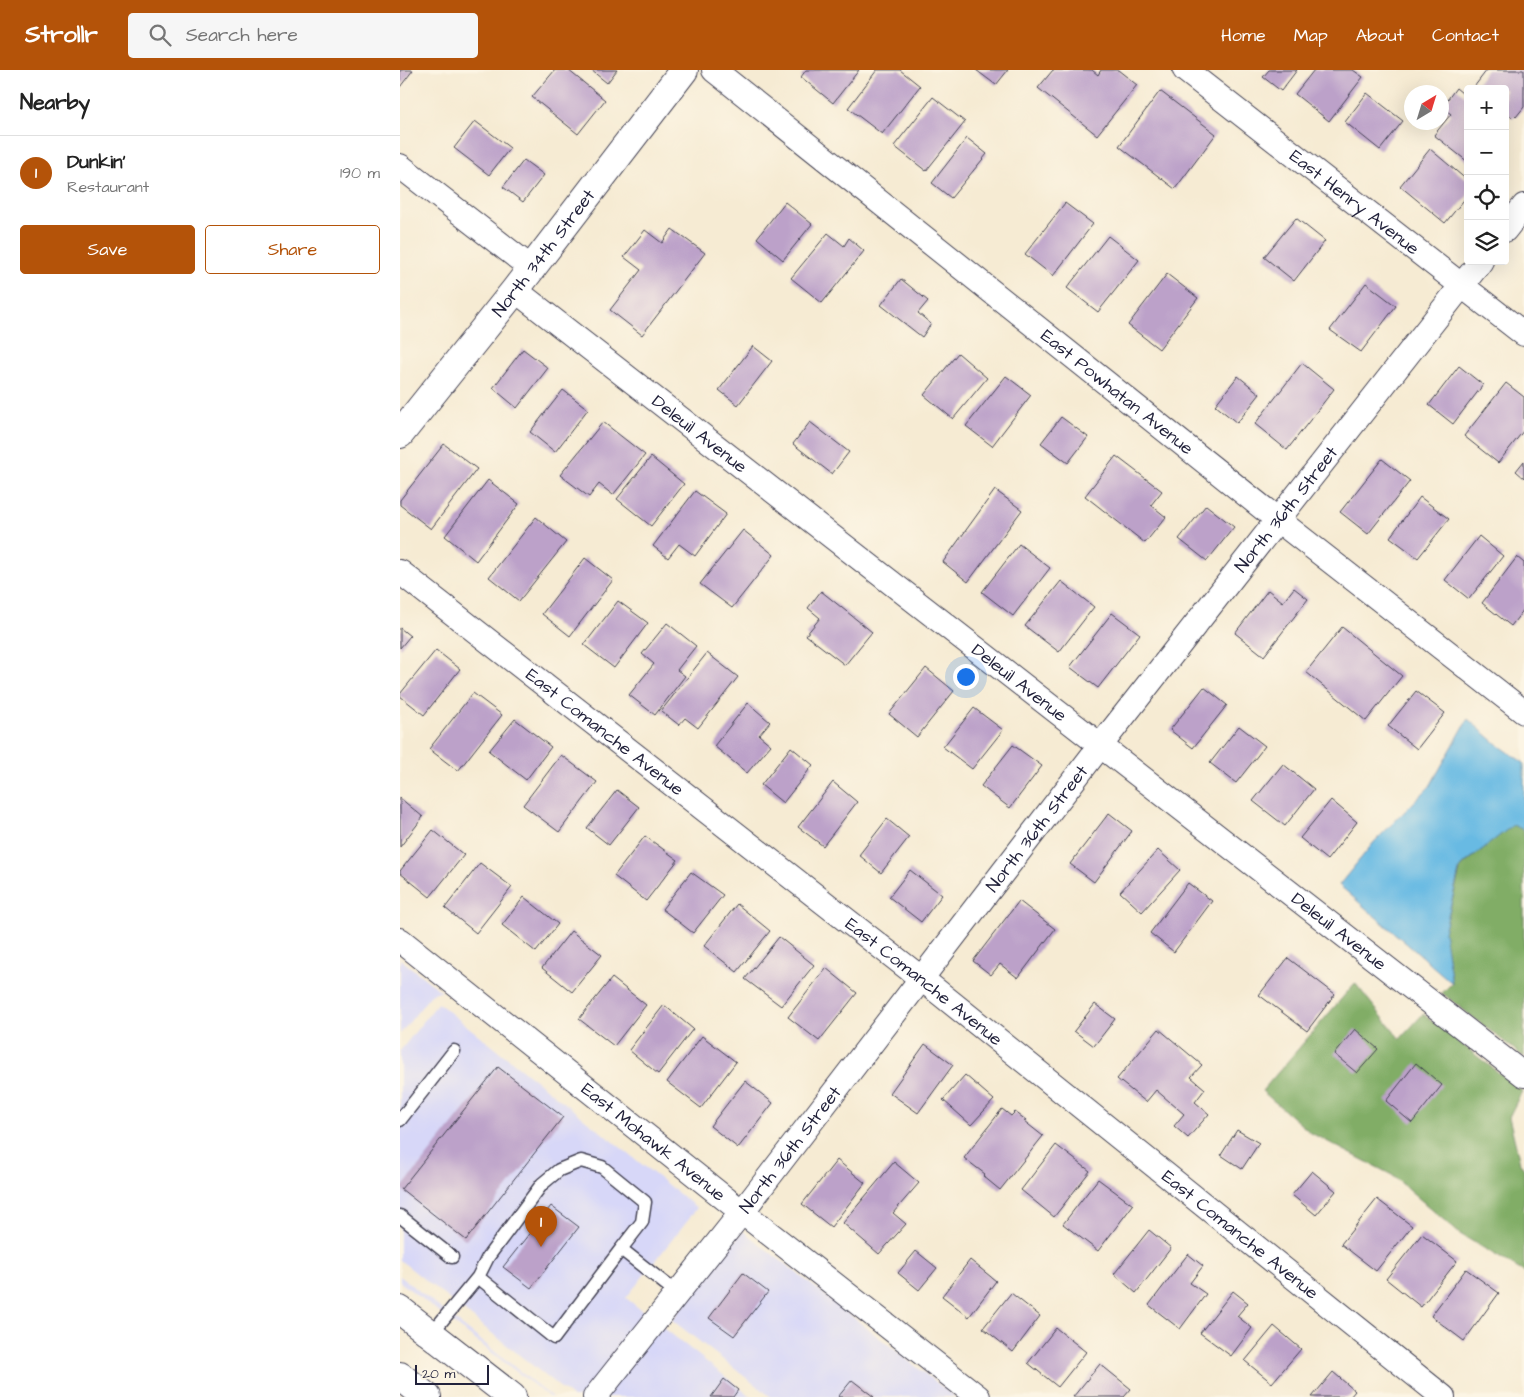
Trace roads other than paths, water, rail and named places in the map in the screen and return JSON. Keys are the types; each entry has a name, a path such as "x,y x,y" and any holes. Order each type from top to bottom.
{"street":[{"name":"North 34th Street","path":"400,434 523,279 684,70"},
{"name":"East Powhatan Avenue","path":"714,70 1278,520 1524,712"},
{"name":"East Henry Avenue","path":"1185,70 1524,334"},
{"name":"Deleuil Avenue","path":"400,166 523,279 1100,746 1524,1074"},
{"path":"1509,225 1524,206"},
{"name":"North 36th Street","path":"595,1397 742,1212 1100,746 1478,265"},
{"name":"East Comanche Avenue","path":"400,572 922,979 1443,1397"},
{"name":"East Mohawk Avenue","path":"400,940 978,1397"},
{"path":"400,1310 512,1397"},
{"path":"400,1376 427,1397"}],"lane":[{"path":"400,1120 454,1051"},
{"path":"431,1334 478,1277 488,1257 542,1184 560,1170 581,1161 602,1167 645,1202 642,1222 554,1338 478,1277"},
{"path":"400,1216 452,1257"},
{"path":"621,1249 677,1293"}],"water":[{"path":"1468,719 1497,744 1524,763 1524,830 1513,825 1460,867 1444,932 1452,983 1339,885 1375,841 1430,786"}],"place":[{"name":"Dunkin'","path":"541,1247"}]}
